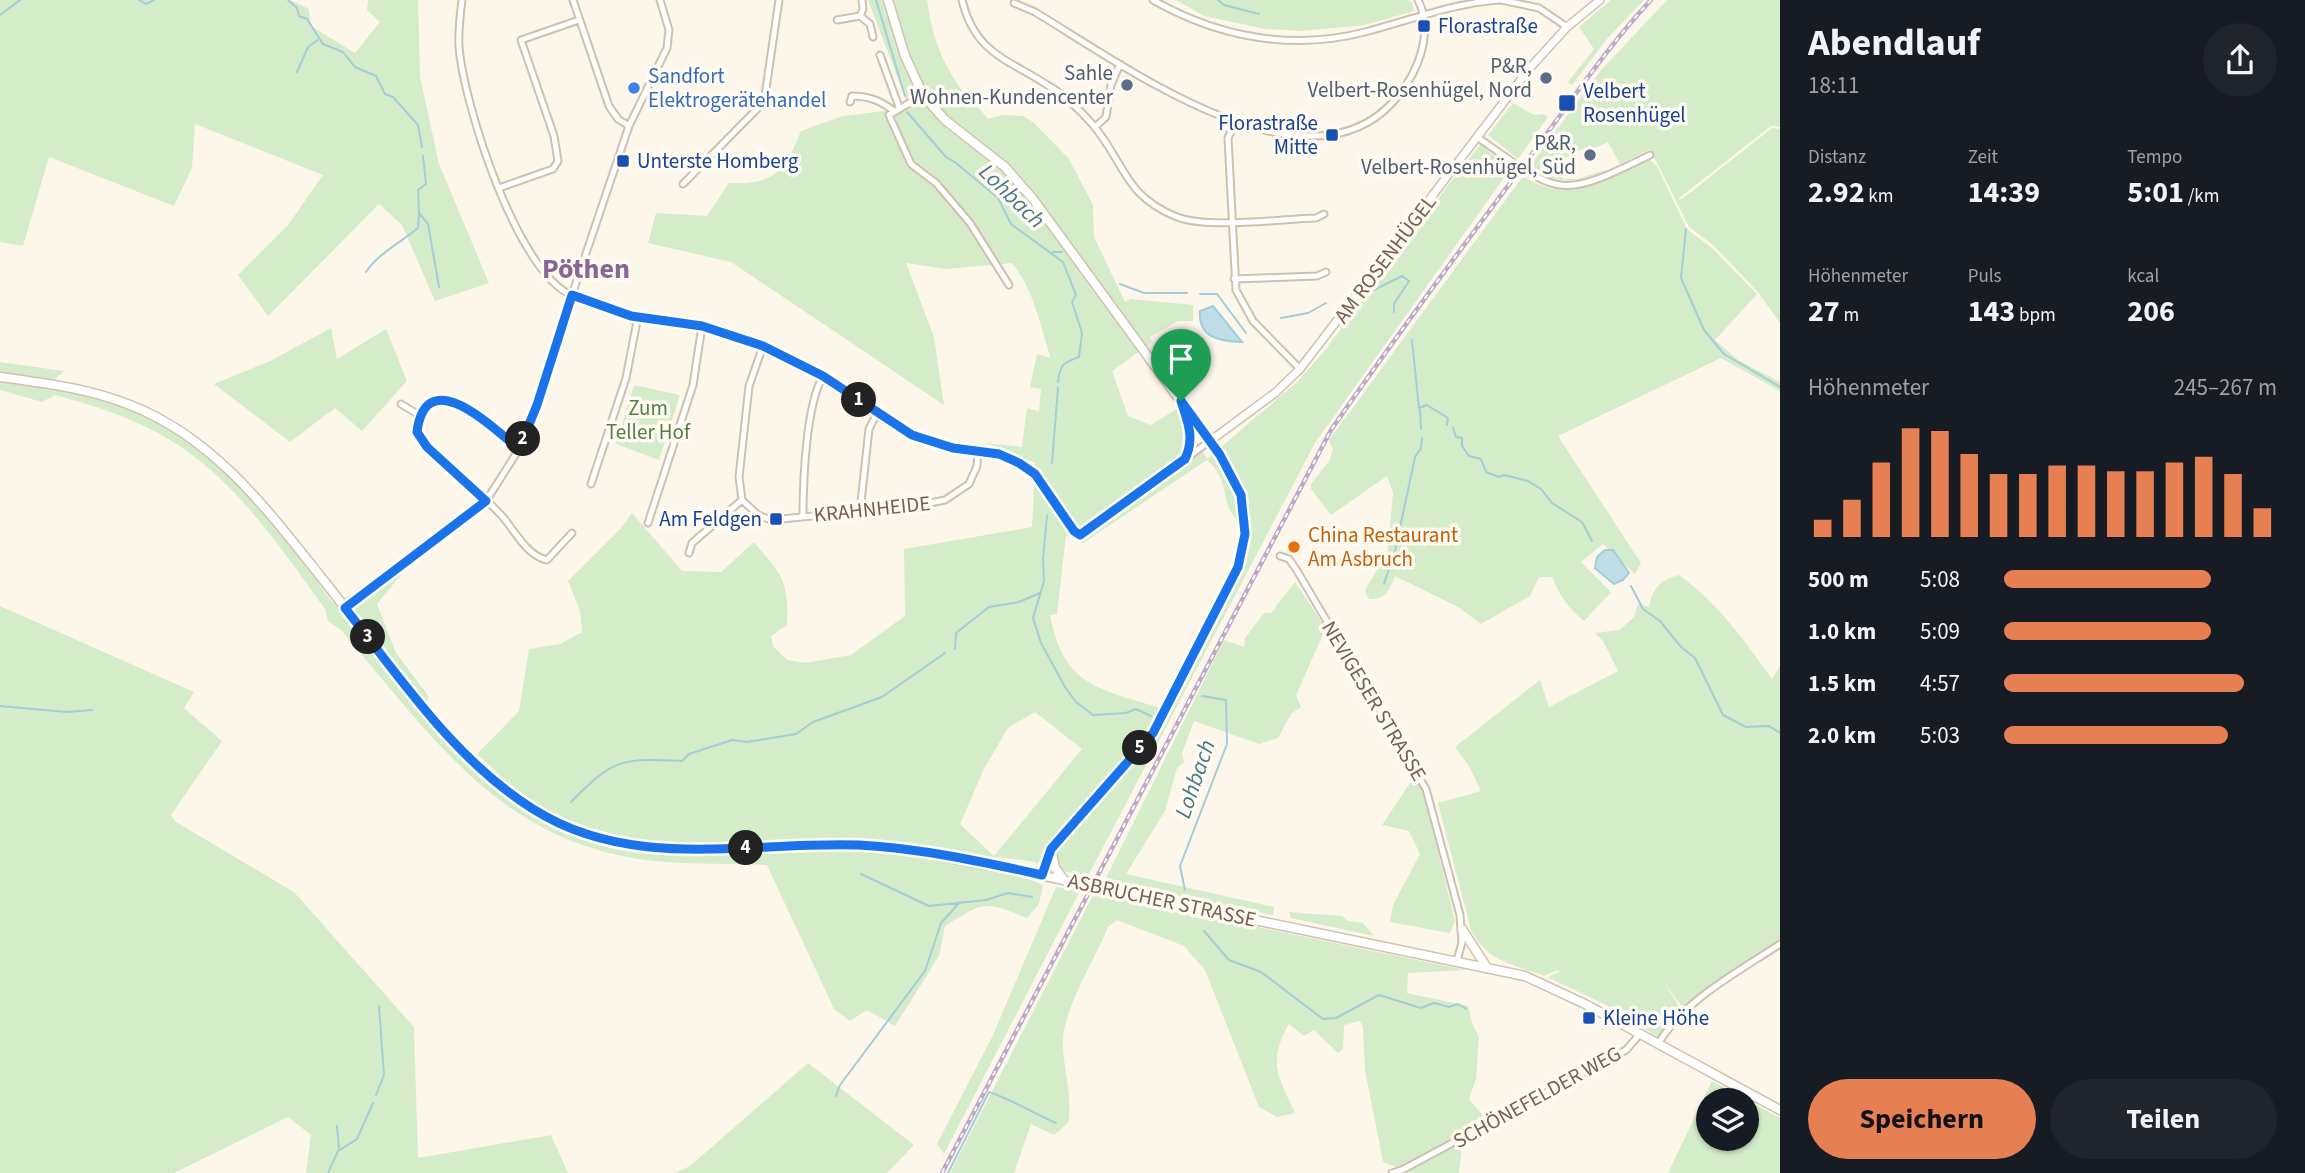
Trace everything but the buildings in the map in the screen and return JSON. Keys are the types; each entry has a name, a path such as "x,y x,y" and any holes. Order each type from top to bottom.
{"main road":[{"path":"888,0 908,64 923,95 946,120 1005,167 1033,199 1210,441 1228,467 1241,495 1245,522 1243,550 1233,581 1167,709 1153,733 1051,849 1042,875"},
{"name":"ASBRUCHER STRASSE","path":"0,377 73,387 106,396 147,412 192,439 226,465 246,486 430,715 473,762 516,798 568,827 607,841 638,847 701,850 860,845 920,852 1457,960"},
{"path":"1051,849 1055,868 1063,880"},
{"path":"1462,929 1486,966"},
{"path":"1457,960 1544,984 1780,1110"}],"street":[{"path":"462,0 459,24 463,73 472,116 510,215 548,279 572,295 638,316 702,326 763,346 823,376 920,438 999,454 1019,463 1035,474 1074,531 1080,535 1210,441"},
{"path":"573,0 609,106 618,119 629,126"},
{"path":"345,608 486,501 519,449 537,405 629,126 667,48 668,30 660,0"},
{"path":"683,184 764,102 779,0"},
{"path":"860,16 863,9 862,0"},
{"path":"962,0 970,23 988,48 1006,63 1062,95 1095,127 1127,180 1152,204 1181,218 1232,221 1315,218 1324,214"},
{"path":"1153,0 1209,27 1286,40 1342,37 1460,5 1501,0 1539,8 1567,27"},
{"path":"1014,3 1035,12 1171,92 1236,121 1273,133 1304,136 1332,135 1357,129 1392,104 1411,78 1423,45 1423,14 1418,0"},
{"name":"AM ROSENHÜGEL","path":"1210,441 1275,393 1300,369 1529,69 1567,27 1600,0"},
{"path":"837,20 860,16 870,24 873,37"},
{"path":"499,188 553,169 558,162 554,136 520,40 579,20"},
{"path":"880,55 897,109"},
{"path":"1095,127 1106,117 1111,85 1120,64"},
{"path":"923,95 889,114 911,164 936,183 970,223 1009,285"},
{"path":"850,102 852,96 863,96 897,109"},
{"path":"1236,121 1228,138 1234,279 1242,305 1253,321 1300,369"},
{"path":"1477,137 1530,175 1563,186 1585,185 1650,155"},
{"path":"1234,279 1317,276 1325,272"},
{"path":"591,484 626,378 638,316"},
{"path":"648,523 693,385 702,326"},
{"path":"689,553 692,543 742,500 739,477 746,401 752,372 763,346"},
{"path":"803,517 811,407 815,389 823,376"},
{"path":"519,449 462,405 438,400 426,406 419,415 417,432 427,447 486,501 536,558 547,560 572,533"},
{"path":"1181,401 1192,433 1185,459"},
{"path":"401,404 419,415"},
{"path":"860,511 869,429 877,413"},
{"name":"KRAHNHEIDE","path":"742,500 758,515 771,520 915,506 955,496 969,484 974,475 978,451"},
{"name":"NEVIGESER STRASSE","path":"1280,556 1289,559 1296,569 1421,777 1462,929 1457,960"},
{"path":"1658,1044 1667,1031 1708,992 1780,944"},
{"name":"SCHÖNEFELDER WEG","path":"1392,1173 1626,1049 1640,1034"}],"green space":[{"path":"0,0 290,0 309,9 311,26 355,53 380,22 367,10 368,0 418,0 420,77 439,164 489,283 435,301 402,225 379,204 268,316 238,275 288,225 323,175 195,124 192,168 174,206 49,157 23,246 0,242"},
{"path":"868,0 927,0 939,49 950,72 988,119 1002,115 1023,116 1033,122 1069,159 1093,205 1094,237 1125,302 1131,299 1193,305 1193,321 1178,321 1150,337 1152,342 1112,371 1128,416 1151,425 1178,408 1207,459 1297,382 1325,350 1480,145 1511,168 1315,443 1087,878 1030,861 996,857 1013,873 1043,885 1039,904 1027,918 993,906 985,906 945,926 939,956 895,1026 867,1010 850,1021 834,1009 767,865 673,862 617,855 572,841 531,821 495,796 461,767 430,735 341,630 328,621 325,609 250,510 207,467 182,448 144,426 93,406 55,395 42,402 0,390 0,362 64,371 46,387 114,403 149,417 182,435 212,458 239,484 288,542 333,603 352,594 387,567 405,570 377,604 396,653 429,697 421,711 470,765 501,776 477,754 519,711 529,649 560,644 582,632 580,611 568,581 621,528 632,513 682,571 721,572 754,542 782,579 787,598 787,625 771,636 773,646 787,660 805,663 851,655 905,616 904,549 1032,527 1035,463 986,443 1022,447 1027,408 1039,411 1041,389 1030,387 1037,354 1051,358 1031,297 1012,263 946,269 906,263 934,337 944,405 731,262 648,243 656,213 707,216 729,183 757,181 776,173 789,156 801,131 843,116 909,108","holes":["1207,460 1223,484 1228,505 1238,526 1238,544 1232,566 1210,617 1160,708 1102,689 1075,671 1064,657 1050,615 1057,614 1066,535 1083,543","1035,712 1082,749 994,856 960,824 984,769 1008,728"]},
{"path":"1176,0 1407,0 1412,2 1414,11 1365,25 1301,31 1265,29 1204,16"},
{"path":"1611,0 1644,0 1607,39 1572,85 1568,82 1594,49 1579,27"},
{"path":"1667,0 1780,0 1780,127 1771,126 1678,199 1682,199 1772,128 1780,129 1780,323 1758,292 1711,243 1689,227 1650,149 1620,164 1608,142 1593,149 1590,145 1555,163 1563,179 1577,179 1605,170 1606,172 1586,179 1561,180 1533,172 1535,167 1532,165 1539,153 1603,68"},
{"path":"1513,103 1534,115 1544,114 1548,117 1518,159 1488,135"},
{"path":"1648,158 1657,166 1687,229 1713,249 1757,294 1715,340 1738,360 1780,382 1780,391 1721,358 1558,436 1641,563 1635,574 1603,544 1581,562 1611,592 1584,621 1565,601 1552,577 1539,577 1530,596 1481,624 1458,607 1395,576 1386,593 1379,598 1369,599 1365,591 1388,550 1393,493 1387,476 1331,515 1311,489 1311,484 1329,461 1333,450 1329,440 1523,176 1540,185 1571,189 1601,181"},
{"path":"331,328 337,359 386,329 407,381 362,431 335,408 290,442 214,384 270,361"},
{"name":"Zum Teller Hof","path":"634,385 680,395 659,460 616,444"},
{"path":"1679,575 1719,610 1772,679 1780,666 1780,941 1720,979 1684,1009 1664,983 1683,1012 1658,1037 1608,1006 1547,977 1559,972 1558,970 1544,976 1511,965 1493,955 1477,941 1471,930 1438,803 1481,791 1469,766 1455,747 1540,680 1549,707 1618,671 1603,641 1595,633 1619,630 1634,617 1638,604 1649,607 1658,586"},
{"path":"1295,582 1326,628 1296,695 1301,707 1291,714 1278,738 1259,744 1194,721 1182,753 1184,762 1177,768 1165,811 1126,874 1274,907 1273,915 1104,882 1224,640 1244,647 1245,638 1264,613 1271,613"},
{"path":"0,606 194,692 184,708 222,741 171,815 176,822 294,892 414,1027 418,1158 551,1135 568,1173 306,1173 311,1135 288,1117 174,1173 0,1173"},
{"path":"1416,774 1423,791 1455,921 1450,933 1390,922 1393,905 1420,854 1409,831 1382,825"},
{"path":"1056,887 1080,891 944,1154 937,1144 993,1035"},
{"path":"1094,893 1465,970 1408,973 1407,993 1468,1006 1479,1037 1476,1079 1469,1099 1484,1117 1499,1114 1497,1125 1462,1146 1459,1173 1411,1173 1383,1162 1365,1070 1363,1028 1360,1021 1344,1025 1343,1049 1338,1053 1314,1030 1304,1036 1289,1024 1278,1049 1277,1069 1295,1113 1277,1117 1259,1107 1205,970 1184,946 1117,920 1108,927 1074,1000 1064,1029 1068,1123 1054,1135 1031,1124 1014,1173 950,1173"},
{"path":"1289,912 1342,916 1348,921 1363,923 1374,936 1291,918"},
{"path":"808,1063 914,1145 887,1173 675,1173 690,1166"},
{"path":"1712,1081 1725,1088 1709,1088"},
{"path":"1759,1107 1780,1118 1780,1173 1668,1173 1696,1114 1696,1151 1759,1151"}],"water":[{"path":"1213,306 1242,342 1225,341 1206,332 1200,320 1200,311"},
{"path":"1605,550 1613,550 1629,573 1614,584 1595,568 1597,557"}],"waterway":[{"path":"0,15 20,0"},
{"path":"139,0 146,4 154,0"},
{"path":"288,0 297,8 299,16 307,19 323,44 343,52 355,67 376,76 385,94 393,97 418,125 422,147"},
{"name":"Lohbach","path":"876,0 905,96"},
{"path":"1218,0 1224,5 1259,14"},
{"path":"297,72 308,47 319,39"},
{"name":"Lohbach","path":"907,112 946,157 998,198 1011,224 1063,262 1076,295 1072,302 1082,333 1079,357 1063,365 1058,382"},
{"path":"423,156 426,184 418,190 419,213 428,224 439,287"},
{"path":"366,272 383,254 418,228 419,215"},
{"path":"1686,229 1681,278 1704,330 1724,354 1780,387"},
{"name":"Lohbach","path":"1053,252 1062,252"},
{"path":"1374,290 1402,276 1409,281 1394,304 1394,312"},
{"path":"1120,284 1144,293 1187,293"},
{"path":"1200,294 1217,294 1246,333"},
{"path":"1281,318 1308,313 1326,303"},
{"path":"1412,340 1419,408 1427,405 1448,418 1447,425"},
{"name":"Lohbach","path":"1052,463 1058,388"},
{"path":"1420,409 1421,429"},
{"path":"1453,428 1456,437 1462,438 1462,446 1469,456 1481,459 1486,472 1499,477 1504,475 1528,481 1541,489 1552,503 1582,522 1592,541"},
{"path":"1384,584 1395,551 1415,457 1421,448 1422,438"},
{"name":"Lohbach","path":"1047,515 1044,581 1033,618 1041,643 1065,687 1076,702 1093,715 1126,713 1136,709 1151,716"},
{"path":"1631,586 1643,609 1660,621 1681,647 1695,658 1723,715 1746,727 1769,726 1780,733"},
{"path":"955,649 956,633 989,607 1019,602 1040,593"},
{"path":"571,802 598,777 620,764 645,760 682,761 689,754 732,740 747,742 796,734 813,722 882,697 945,653"},
{"name":"Lohbach","path":"1185,890 1180,866 1227,744 1226,700 1202,696"},
{"path":"0,706 67,712 92,710"},
{"path":"861,874 929,906 986,900 1008,893 1032,897"},
{"path":"836,1096 840,1085 925,971 941,923 960,902"},
{"name":"Lohbach","path":"1204,931 1229,960 1261,972 1323,1019 1336,1018 1379,995 1421,1008 1434,1003 1449,1007 1458,1004 1466,1009"},
{"path":"376,1095 384,1075 379,1006"},
{"path":"948,1173 989,1092 1056,1123"},
{"path":"328,1173 338,1151 357,1139 373,1103"},
{"path":"337,1126 339,1149"}],"railway":[{"path":"942,1173 1331,430 1431,289 1591,74 1651,0"}],"place":[{"name":"Florastraße","path":"1424,26"},
{"name":"P&R, Velbert-Rosenhügel, Nord","path":"1546,78"},
{"name":"Sahle Wohnen-Kundencenter","path":"1127,85"},
{"name":"Sandfort Elektrogerätehandel","path":"634,88"},
{"name":"Velbert Rosenhügel","path":"1567,103"},
{"name":"Florastraße Mitte","path":"1332,135"},
{"name":"P&R, Velbert-Rosenhügel, Süd","path":"1590,155"},
{"name":"Unterste Homberg","path":"623,161"},
{"name":"Am Feldgen","path":"776,519"},
{"name":"China Restaurant Am Asbruch","path":"1294,547"},
{"name":"Kleine Höhe","path":"1589,1018"}],"district":[{"name":"Pöthen","path":"586,269"}],"route":[{"path":"572,295 631,316 702,326 763,346 790,357 823,376 912,435 953,448 999,454 1019,463 1035,474 1074,531 1080,535 1185,459 1192,433 1181,401 1235,480 1244,508 1243,550 1233,581 1153,733 1051,849 1042,875 920,852 860,845 701,850 638,847 607,841 568,827 533,810 473,762 430,715 345,608 486,501 427,447 417,432 419,415 426,406 438,400 462,405 519,449 537,405 572,295"}]}
